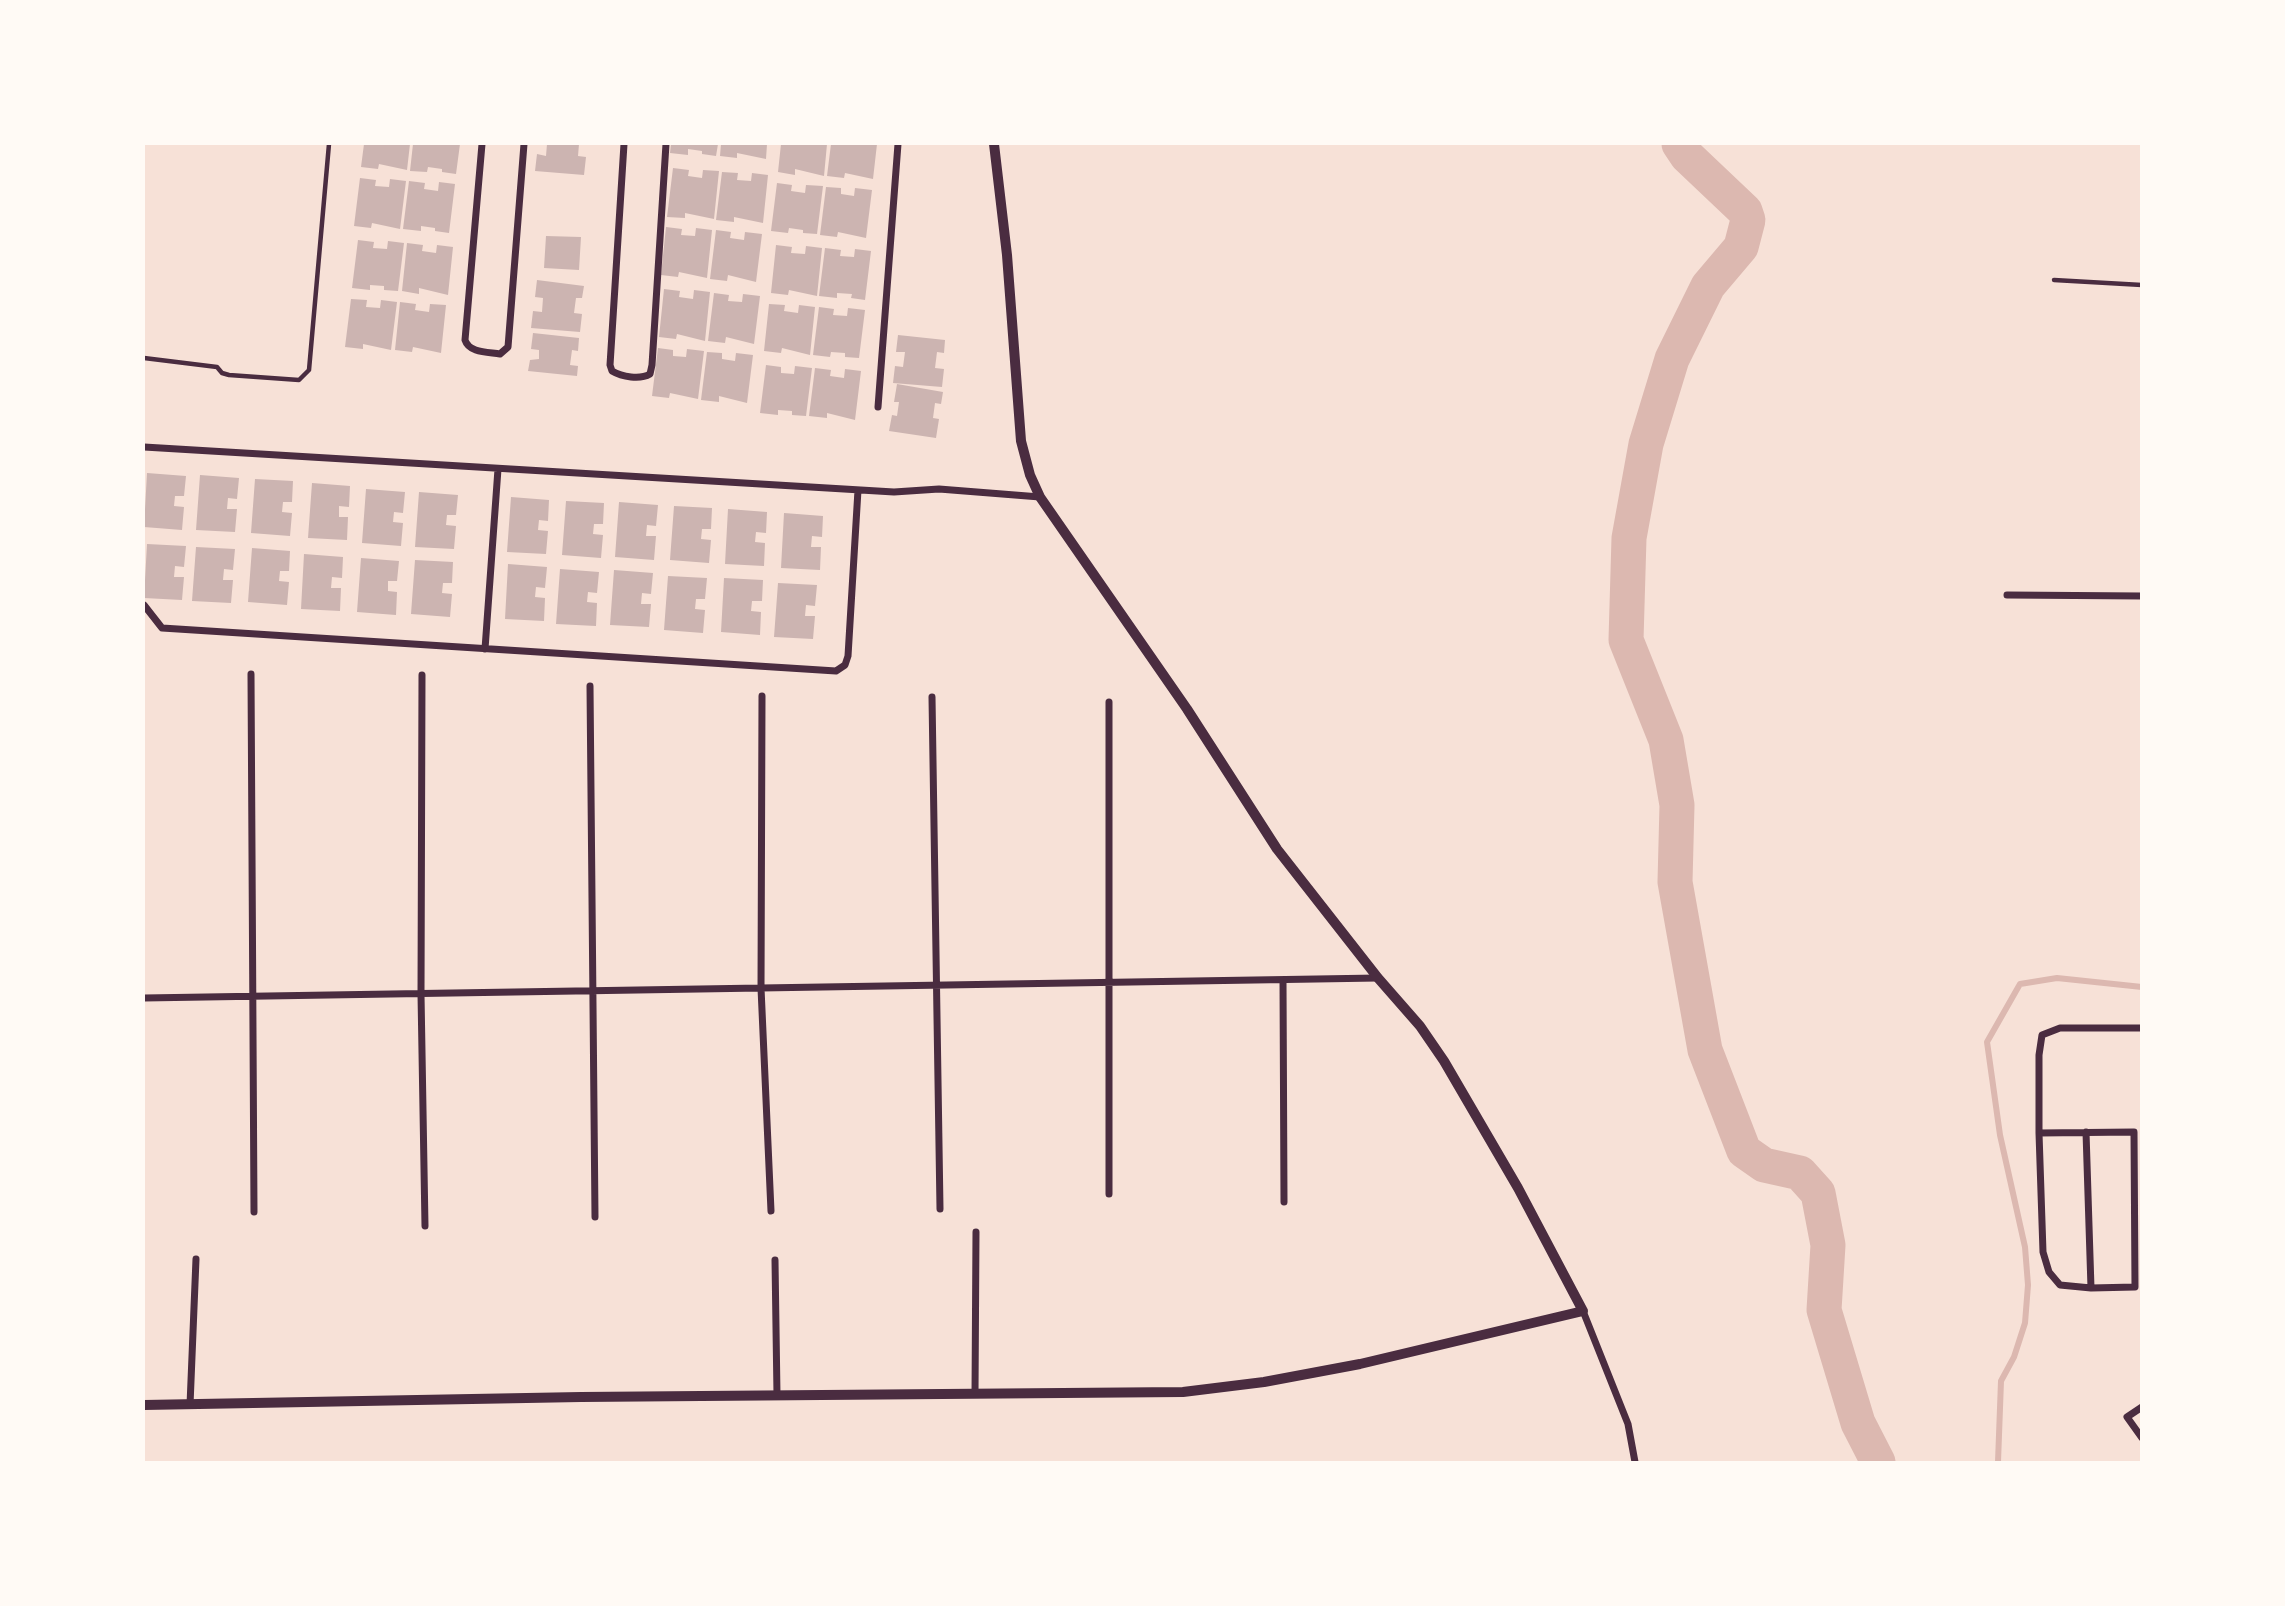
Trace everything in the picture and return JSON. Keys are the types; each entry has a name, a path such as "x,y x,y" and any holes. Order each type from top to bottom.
{"street":[{"path":"482,144 465,340 470,348 500,354 508,346 524,144"},
{"path":"624,144 610,365 612,372 619,375 644,377 650,374 652,365 666,144"},
{"path":"878,407 898,144"},
{"path":"994,144 1007,255 1021,441 1030,475 1040,497 1187,709 1277,849 1378,978 1420,1026 1444,1061 1518,1188 1583,1311 1629,1424 1635,1462"},
{"path":"144,447 858,490 894,492 939,489 1040,497"},
{"path":"485,649 498,468"},
{"path":"144,605 162,628 836,671 841,669 848,656 858,490"},
{"path":"2007,595 2141,596"},
{"path":"251,674 254,1212"},
{"path":"422,675 421,994 425,1226"},
{"path":"590,686 595,1217"},
{"path":"762,696 761,988 771,1211"},
{"path":"932,697 940,1209"},
{"path":"1109,702 1109,1194"},
{"path":"144,998 1378,978"},
{"path":"1283,979 1284,1202"},
{"path":"2039,1133 2134,1132 2135,1287 2060,1285 2049,1272 2043,1252 2039,1133 2039,1055 2042,1035 2060,1028 2141,1028"},
{"path":"2087,1132 2091,1287"},
{"path":"975,1394 976,1232"},
{"path":"190,1405 196,1259"},
{"path":"775,1259 778,1395"},
{"path":"144,1405 1183,1392 1264,1382 1360,1364 1583,1311"},
{"path":"2141,1407 2127,1417 2141,1438"}],"lane":[{"path":"144,358 217,367 222,373 229,375 299,380 306,376 309,370 329,144"},
{"path":"2054,280 2141,285"}],"building":[{"path":"364,144 410,144 407,170 379,164 378,169 361,167"},
{"path":"413,144 460,144 456,174 428,167 427,172 410,171"},
{"path":"547,144 579,144 578,156 586,157 584,175 535,171 537,154 546,156"},
{"path":"671,144 718,144 716,156 688,149 688,155 670,153"},
{"path":"721,144 767,144 766,159 737,153 737,158 720,156"},
{"path":"781,144 827,144 824,176 795,169 795,175 778,172"},
{"path":"831,144 877,144 873,179 845,173 844,178 827,176"},
{"path":"673,168 689,170 688,176 702,178 703,170 719,171 714,219 685,213 685,218 667,217"},
{"path":"722,172 738,173 737,180 751,181 752,173 768,175 763,223 734,217 734,222 716,220"},
{"path":"360,178 376,180 375,186 389,187 390,179 406,181 400,229 372,223 371,228 354,226"},
{"path":"409,181 425,183 424,189 438,191 439,182 455,184 449,233 421,226 421,231 403,229"},
{"path":"777,183 792,185 791,191 805,193 806,185 823,186 817,234 789,228 788,233 771,231"},
{"path":"826,187 841,188 841,194 854,196 855,188 872,190 866,238 838,232 837,237 820,235"},
{"path":"666,227 682,229 681,235 695,236 696,228 712,230 707,278 679,272 678,277 661,275"},
{"path":"716,230 731,232 730,238 744,240 745,232 762,234 756,282 728,275 727,281 710,279"},
{"path":"546,236 581,237 579,270 544,268"},
{"path":"358,240 374,242 373,248 387,249 388,241 404,243 398,291 370,285 370,290 352,288"},
{"path":"407,243 423,245 422,251 436,253 437,245 453,247 448,295 419,288 419,294 402,291"},
{"path":"776,245 792,247 791,253 805,254 806,246 822,248 817,296 789,290 788,295 771,293"},
{"path":"825,248 841,250 840,256 854,257 855,249 871,251 865,300 851,298 852,294 837,293 837,298 819,296"},
{"path":"537,280 584,286 582,298 576,298 574,313 582,314 580,332 531,328 533,311 542,312 543,298 535,297"},
{"path":"664,289 680,291 679,297 693,299 694,290 710,292 705,341 677,334 676,339 659,337"},
{"path":"714,293 729,295 728,301 742,302 743,294 760,296 754,344 726,337 725,343 708,341"},
{"path":"351,299 367,300 366,307 380,308 381,300 397,302 391,350 363,344 363,349 345,347"},
{"path":"400,302 416,304 415,310 429,312 430,304 446,305 441,353 413,347 412,352 395,350"},
{"path":"769,304 785,305 784,311 798,313 799,305 815,307 810,355 782,348 781,353 764,351"},
{"path":"819,307 834,309 833,315 847,316 848,308 865,310 859,358 831,352 830,357 813,355"},
{"path":"533,333 579,338 578,351 572,350 570,365 578,366 577,376 528,371 530,360 539,359 539,350 531,349"},
{"path":"898,335 945,340 944,353 937,352 935,368 944,369 942,387 893,383 895,366 903,367 905,352 896,352"},
{"path":"658,348 673,350 673,356 686,357 687,349 704,351 698,399 670,393 669,398 652,396"},
{"path":"707,352 722,353 722,359 735,361 736,353 753,355 747,403 719,396 719,402 701,400"},
{"path":"766,365 781,367 781,373 794,374 795,366 812,368 806,416 778,410 778,415 760,413"},
{"path":"815,368 831,370 830,376 844,378 845,369 861,371 855,420 827,413 827,418 809,416"},
{"path":"897,384 943,392 941,404 935,403 933,418 939,419 936,438 889,431 892,415 897,416 899,402 894,402"},
{"path":"147,473 186,476 184,496 175,496 174,506 184,507 182,530 144,527"},
{"path":"200,475 239,478 237,499 228,498 227,509 237,509 235,532 196,530"},
{"path":"255,479 293,481 292,502 283,502 282,512 292,513 290,536 251,533"},
{"path":"312,483 350,486 349,507 339,506 339,517 348,517 347,540 308,538"},
{"path":"366,489 405,492 403,513 394,512 393,522 403,523 401,546 362,543"},
{"path":"419,492 458,495 456,515 447,515 446,525 456,526 454,549 415,547"},
{"path":"511,497 549,500 548,521 539,520 538,530 548,531 546,554 507,552"},
{"path":"566,501 604,503 603,524 594,524 593,534 603,535 601,558 562,555"},
{"path":"619,502 658,505 656,526 647,525 646,536 656,536 654,560 615,557"},
{"path":"674,506 712,508 711,529 702,529 701,539 711,540 709,563 670,560"},
{"path":"728,509 767,512 766,533 756,532 755,542 765,543 764,566 725,564"},
{"path":"784,513 823,516 822,537 812,536 811,547 821,547 820,570 781,568"},
{"path":"147,544 186,546 184,567 175,566 174,577 184,577 182,600 144,598"},
{"path":"196,547 235,549 233,570 224,569 223,580 233,580 231,603 192,601"},
{"path":"252,548 290,551 289,571 280,571 279,581 289,582 287,605 248,602"},
{"path":"304,554 343,557 342,578 332,577 331,588 341,588 340,611 301,609"},
{"path":"361,558 399,561 397,581 388,581 388,591 397,592 396,615 357,612"},
{"path":"415,560 453,562 452,583 443,583 442,593 452,594 450,617 411,614"},
{"path":"508,564 547,567 545,588 536,587 535,597 545,598 544,621 505,619"},
{"path":"560,569 599,572 597,593 588,592 587,602 597,603 596,626 556,624"},
{"path":"614,570 653,573 651,594 642,593 641,604 651,604 649,627 610,625"},
{"path":"668,576 707,578 705,599 696,599 695,609 705,610 703,633 664,630"},
{"path":"724,578 763,580 762,601 752,601 751,611 761,612 760,635 721,632"},
{"path":"778,583 817,585 815,606 806,605 805,616 815,616 813,639 774,637"}],"waterway":[{"path":"1679,144 1687,156 1745,211 1748,220 1741,247 1708,286 1672,359 1646,444 1629,538 1626,640 1666,740 1677,805 1675,882 1705,1050 1744,1151 1764,1165 1800,1173 1818,1193 1828,1245 1824,1310 1858,1423 1878,1462"},
{"path":"1998,1462 2001,1381 2014,1357 2025,1323 2028,1285 2025,1247 2000,1135 1987,1042 2020,984 2057,978 2142,987"}]}
